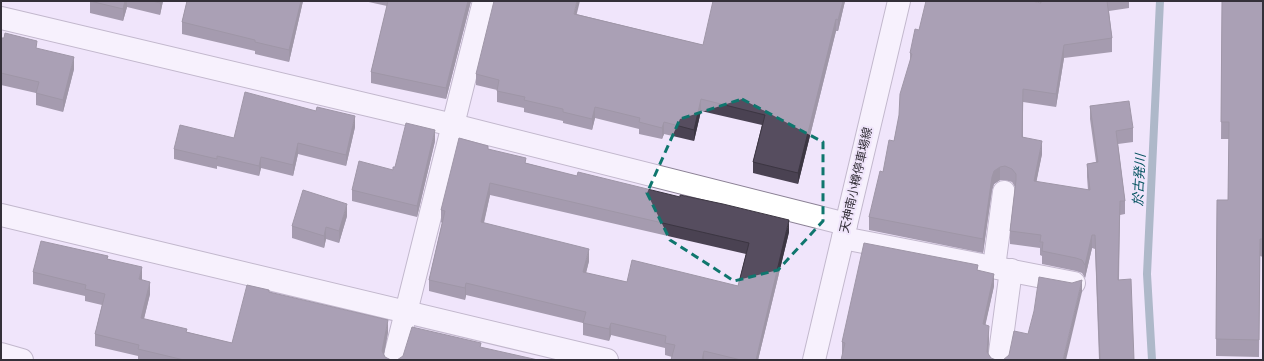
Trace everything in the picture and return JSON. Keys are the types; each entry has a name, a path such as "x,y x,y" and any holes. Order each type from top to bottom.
{"street":[{"path":"394,360 484,1"},
{"name":"天神南小樽停車場線","path":"814,360 899,1"},
{"path":"1,18 453,125 844,231 1003,269 1074,283"},
{"path":"999,360 1003,269 1004,192"},
{"path":"1,215 607,360"},
{"path":"1,354 22,360"}],"highlighted area":[{"path":"742,99 823,142 823,221 778,270 734,281 670,240 647,193 680,119"}],"building":[{"path":"90,1 125,1 123,9"},
{"path":"187,1 301,1 289,50 182,22"},
{"path":"388,1 468,1 446,88 371,72"},
{"path":"494,1 577,1 574,14 703,45 713,1 843,1 838,20 836,19 798,173 753,162 765,115 701,99 694,130 664,122 662,128 639,122 640,118 595,107 592,119 563,112 563,109 524,100 525,97 497,91 499,80 476,74"},
{"path":"926,1 1032,1 1041,3 1041,1 1107,1 1112,38 1064,45 1056,94 1023,89 1022,137 1042,141 1034,181 1090,190 1087,164 1098,162 1090,106 1129,101 1133,128 1116,131 1125,201 1120,201 1118,280 1131,279 1134,360 1100,360 1095,235 1092,235 1085,265 1082,260 1076,258 1042,251 1043,242 1040,242 1041,235 1010,231 1016,180 1016,174 1012,169 1005,166 994,171 983,239 869,217 880,171 883,172 889,140 894,141 899,115 900,94 912,54 910,53 915,29 919,30"},
{"path":"1222,1 1263,1 1263,239 1260,239 1259,340 1216,339 1217,200 1228,200 1229,122 1221,122"},
{"path":"5,33 37,41 36,48 74,57 63,100 36,93 39,82 1,73 1,38 4,38"},
{"path":"245,92 316,111 317,107 355,116 346,155 298,143 293,165 261,157 259,166 217,156 217,159 174,149 180,125 234,138"},
{"path":"406,123 435,130 417,206 352,190 359,161 393,170"},
{"path":"459,138 488,146 488,149 526,158 525,163 577,176 578,172 680,197 680,195 723,204 789,220 756,360 741,360 704,351 702,360 671,360 675,345 665,343 666,336 611,323 609,329 583,323 586,312 466,283 465,288 429,280 445,211 441,210","holes":["490,183 749,243 738,286 632,260 627,282 583,272 589,249 481,222"]},
{"path":"303,190 347,204 339,231 326,227 324,236 292,226"},
{"path":"41,241 108,256 107,259 142,267 139,279 150,282 141,318 187,329 186,332 232,343 247,285 269,290 269,292 388,320 382,351 385,357 391,360 184,360 138,349 139,345 95,334 105,294 85,289 86,285 33,272"},
{"path":"864,243 978,265 977,270 994,274 983,324 989,326 987,352 991,358 996,360 841,360 845,343 842,342"},
{"path":"1039,277 1072,283 1082,280 1063,360 1003,360 1009,355 1014,331 1028,334 1034,311"},
{"path":"412,327 481,343 480,347 538,360 397,360 403,356"}],"waterway":[{"name":"於古発川","path":"1152,360 1147,274 1160,1"}]}
